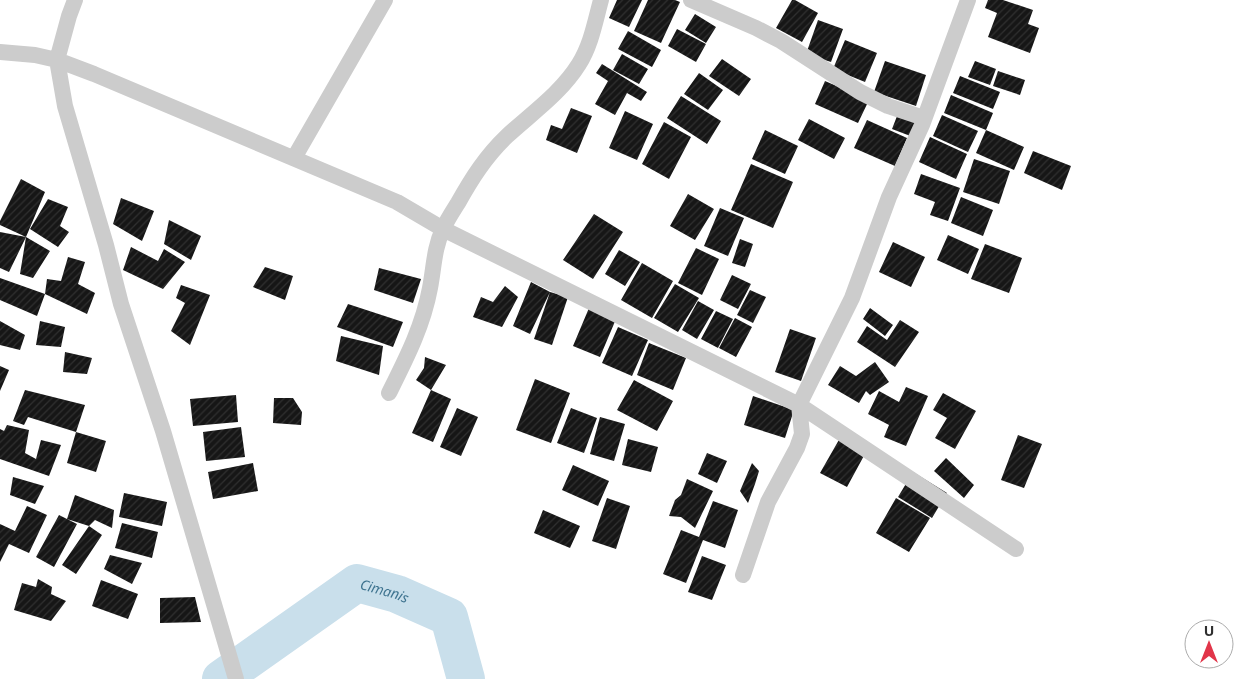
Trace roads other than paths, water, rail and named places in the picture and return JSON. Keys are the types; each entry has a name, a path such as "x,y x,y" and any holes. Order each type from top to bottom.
{"street":[{"path":"75,0 58,60 65,106 106,245 121,304 163,432 236,679"},
{"path":"294,158 385,0"},
{"path":"389,393 413,346 421,323 430,288 435,251 442,229 481,164 508,135 547,102 576,70 590,44 601,0"},
{"path":"691,0 756,28 780,41 866,95 888,106 924,118"},
{"path":"743,575 768,502 797,448 802,434 799,405 852,298 889,197 924,118 968,0"},
{"path":"0,52 58,60 397,202 442,229 799,405 1016,549"}],"waterway":[{"name":"Cimanis","path":"221,679 357,583 397,594 449,617 466,679"}]}
